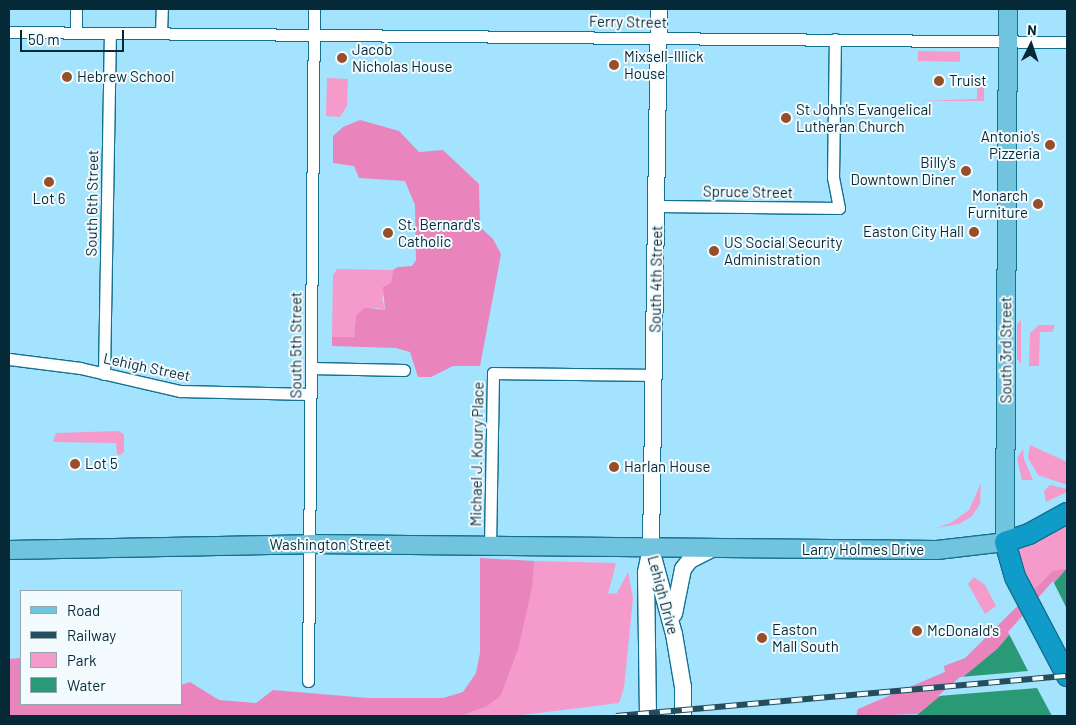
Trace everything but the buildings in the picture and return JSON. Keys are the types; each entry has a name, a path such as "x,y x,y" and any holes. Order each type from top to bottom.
{"highway":[{"name":"Larry Holmes Drive","path":"1005,542 1029,534 1067,513"},
{"name":"South 3rd Street","path":"1005,542 1012,569 1067,676"}],"main road":[{"name":"South 3rd Street","path":"1005,542 1008,9"},
{"name":"Larry Holmes Drive","path":"651,549 937,550 1005,542"},
{"name":"Washington Street","path":"9,550 309,544 651,549"}],"street":[{"path":"76,9 76,32"},
{"path":"161,33 162,9"},
{"name":"South 5th Street","path":"308,681 314,9"},
{"name":"South 4th Street","path":"651,549 658,206 659,9"},
{"name":"Ferry Street","path":"9,32 1067,42"},
{"name":"South 6th Street","path":"104,374 110,33"},
{"name":"Spruce Street","path":"658,206 838,208 833,178 835,39"},
{"name":"Lehigh Street","path":"9,359 104,374 180,391 310,394"},
{"path":"311,368 404,370"},
{"name":"Michael J. Koury Place","path":"490,547 493,373 654,375"},
{"name":"Lehigh Drive","path":"651,549 674,634 683,687 683,716"},
{"name":"Lehigh Drive","path":"648,716 646,572 651,549"},
{"path":"674,634 675,598 683,569 690,560 710,550"}],"green space":[{"path":"918,51 960,52 960,62 918,61"},
{"path":"977,77 984,77 984,101 922,101 977,99"},
{"path":"327,78 348,79 347,106 340,117 326,116"},
{"path":"337,269 393,270 391,283 382,298 385,310 376,308 356,315 354,337 332,337 333,275"},
{"path":"1021,320 1021,364 1017,359 1017,324"},
{"path":"1039,325 1055,325 1052,332 1040,332 1039,366 1029,366 1030,333"},
{"path":"118,431 124,434 124,452 120,455 117,454 116,443 53,442 56,433"},
{"path":"1030,445 1067,462 1067,485 1038,475 1028,458"},
{"path":"1023,449 1024,459 1033,480 1022,480 1017,458"},
{"path":"981,483 980,504 972,516 959,524 936,528 951,523 969,510"},
{"path":"1050,485 1067,489 1067,492 1046,502 1044,491"},
{"path":"1067,513 1067,568 1025,596 1015,577 1017,539"},
{"path":"534,561 616,563 608,594 617,593 628,572 633,598 624,688 619,703 514,716 460,716 486,707 519,646"},
{"path":"974,577 985,585 996,606 985,614 968,584"}],"shaded area":[{"path":"360,120 399,131 419,152 443,150 479,184 480,227 493,239 501,254 480,366 453,366 431,377 418,377 410,352 396,348 332,346 332,337 354,337 356,315 365,308 385,310 383,287 391,283 393,270 398,267 412,266 416,260 415,205 405,181 359,178 354,166 333,163 333,136 343,127"},
{"path":"480,558 534,561 532,587 519,646 501,695 486,707 460,716 9,716 9,659 20,658 20,705 182,705 182,685 190,682 219,700 256,703 273,690 368,698 443,698 463,692 476,673 480,653"},
{"path":"1066,569 997,649 920,714 856,716 858,709 945,672 944,666 965,658 1053,571"}],"water":[{"path":"1067,568 1067,716 916,716 997,649"}],"pier":[{"path":"1053,581 1067,609 1067,716 1052,716 1037,688 938,696 960,677 1028,671 1008,632"}],"railway":[{"path":"616,716 1067,676"}],"place":[{"name":"Jacob Nicholas House","path":"342,58"},
{"name":"Mixsell-Illick House","path":"614,65"},
{"name":"Hebrew School","path":"67,77"},
{"name":"Truist","path":"939,81"},
{"name":"St John's Evangelical Lutheran Church","path":"786,118"},
{"name":"Antonio's Pizzeria","path":"1050,145"},
{"name":"Billy's Downtown Diner","path":"966,171"},
{"name":"Lot 6","path":"49,182"},
{"name":"Monarch Furniture","path":"1038,204"},
{"name":"Easton City Hall","path":"974,232"},
{"name":"St. Bernard's Catholic","path":"388,233"},
{"name":"US Social Security Administration","path":"714,251"},
{"name":"Lot 5","path":"75,464"},
{"name":"Harlan House","path":"614,467"},
{"name":"McDonald's","path":"917,631"},
{"name":"Easton Mall South","path":"762,638"}]}
